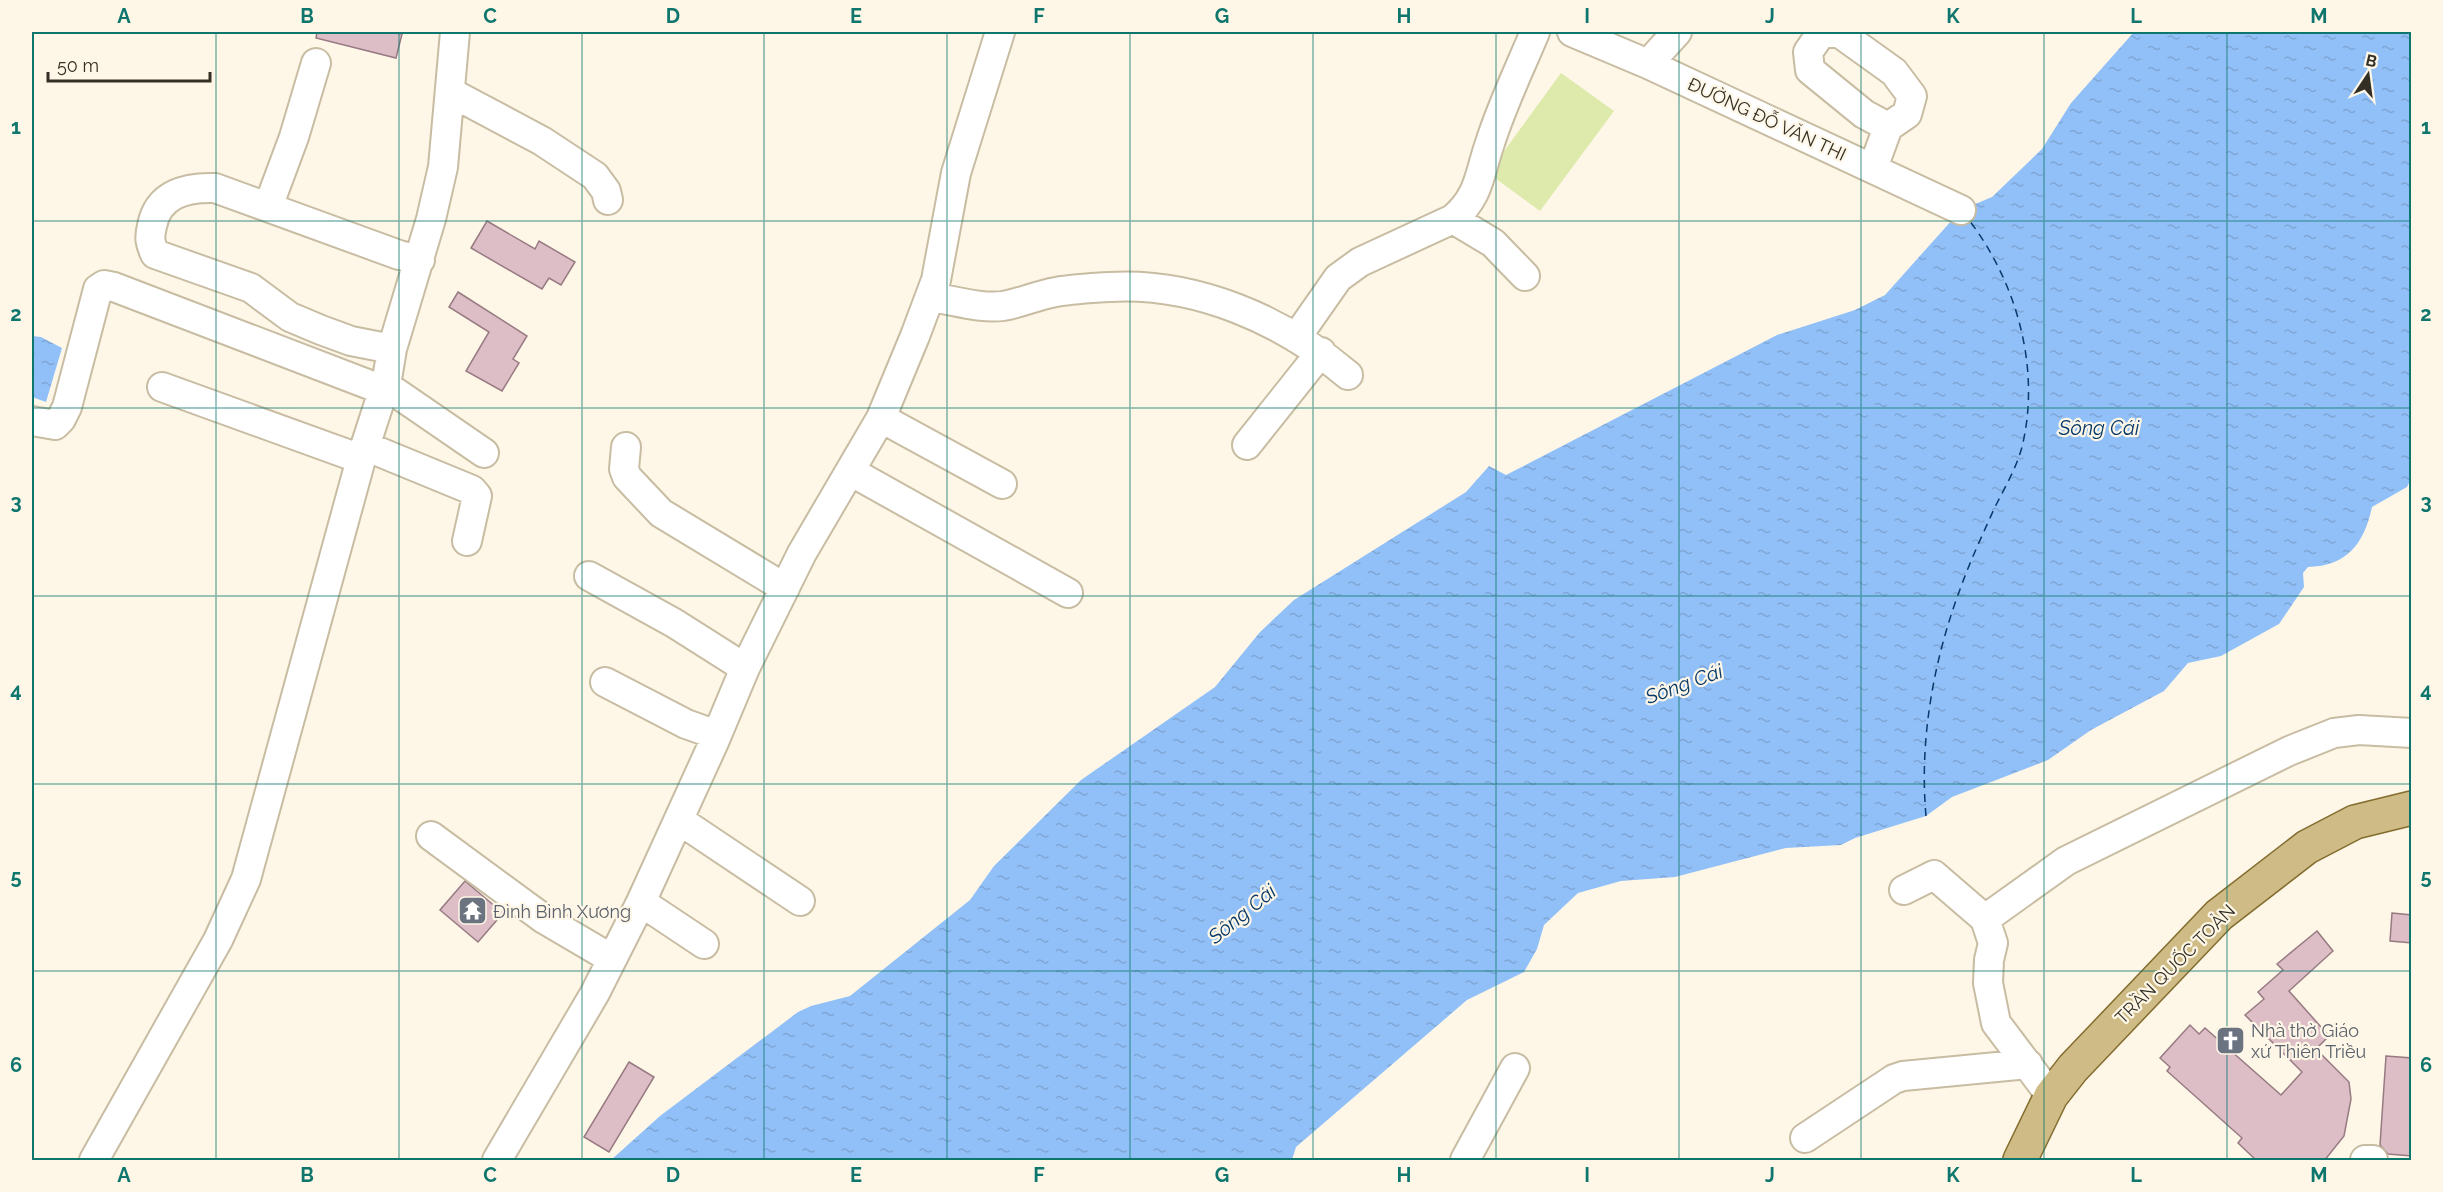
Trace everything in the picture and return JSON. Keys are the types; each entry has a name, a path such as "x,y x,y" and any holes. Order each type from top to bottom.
{"main road":[{"name":"TRẦN QUỐC TOẢN","path":"2020,1161 2051,1096 2073,1068 2219,915 2307,847 2355,822 2412,808"}],"street":[{"path":"94,1161 218,940 246,879 363,453 420,260 443,168 455,32"},
{"path":"497,1161 566,1045 612,959 679,820 745,668 785,588 881,418 936,280 956,173 1000,32"},
{"path":"1296,338 1338,278 1360,262 1453,219 1464,210 1477,189 1490,142 1534,32"},
{"name":"ĐƯỜNG ĐỖ VĂN THI","path":"1572,32 1648,64 1961,210"},
{"path":"1648,64 1677,32"},
{"path":"1822,32 1808,52 1810,70 1864,114 1888,127"},
{"path":"1830,32 1841,34 1894,72 1912,96 1907,114 1888,127 1873,168"},
{"path":"268,207 294,137 316,63"},
{"path":"450,92 542,141 595,176 606,191 608,200"},
{"path":"392,350 351,341 290,317 251,288 154,254 149,241 153,216 161,202 172,196 201,188 215,188 399,255 420,260"},
{"path":"1477,189 1485,198 1490,216 1482,236"},
{"path":"1453,219 1493,243 1525,276"},
{"path":"32,421 55,425 61,419 67,407 98,289 104,285 384,388 484,453"},
{"path":"930,297 1002,306 1056,292 1112,286 1182,291 1218,301 1261,319 1321,352 1348,375"},
{"path":"1247,445 1321,352"},
{"path":"162,387 472,490 477,496 467,541"},
{"path":"881,418 1002,484"},
{"path":"626,447 624,469 627,477 661,513 785,588"},
{"path":"850,471 1068,593"},
{"path":"590,576 674,623 745,668"},
{"path":"605,682 686,724 717,735"},
{"path":"1985,919 2066,861 2289,751 2334,733 2359,730 2412,733"},
{"path":"679,820 800,901"},
{"path":"431,836 544,919 612,959"},
{"path":"1904,890 1934,875 1985,919 1993,943 1989,960 1988,983 1996,1023 2051,1096"},
{"path":"641,902 704,944"},
{"path":"1805,1138 1894,1079 1903,1076 2028,1064"},
{"path":"1465,1161 1515,1068"},
{"path":"2365,1161 2373,1161"}],"green space":[{"path":"1561,73 1614,111 1540,211 1488,173"}],"water":[{"name":"Sông Cái","path":"2134,32 2411,32 2411,479 2407,487 2372,507 2364,532 2352,550 2333,562 2308,567 2303,573 2304,587 2279,624 2221,656 2188,663 2164,691 2091,730 2048,760 1952,797 1926,816 1855,838 1841,845 1786,848 1675,877 1621,881 1578,893 1544,925 1537,949 1524,972 1467,1000 1296,1147 1292,1160 611,1160 660,1116 798,1012 811,1006 850,996 970,900 994,866 1081,780 1215,687 1260,632 1294,600 1466,492 1489,466 1506,475 1777,335 1855,310 1885,295 1961,210 1992,197 2042,149 2071,103"},
{"path":"32,336 41,337 62,348 46,402 32,397"}],"building":[{"path":"317,32 402,34 396,58 316,38"},
{"path":"487,221 535,249 539,241 575,262 561,285 549,278 542,289 471,248"},
{"path":"458,292 527,336 513,359 519,363 502,391 466,371 489,332 449,307"},
{"name":"Đình Bình Xương","path":"465,881 503,913 478,942 440,910"},
{"path":"2392,913 2412,915 2412,943 2390,941"},
{"path":"2317,931 2333,951 2289,991 2329,1036 2316,1049 2349,1082 2351,1099 2344,1136 2324,1161 2257,1161 2238,1143 2242,1138 2167,1071 2170,1067 2160,1058 2190,1025 2199,1034 2205,1028 2281,1095 2302,1072 2245,1015 2264,999 2258,992 2283,970 2277,964"},
{"path":"2386,1056 2412,1058 2412,1156 2388,1154 2380,1145"},
{"path":"629,1062 654,1077 609,1152 584,1137"}],"ferry route":[{"path":"1926,816 1924,787 1927,728 1936,669 1952,612 1969,565 2017,463 2027,417 2028,387 2021,328 2000,271 1969,220"}],"place":[{"name":"Đình Bình Xương","path":"472,911"},
{"name":"Nhà thờ Giáo xứ Thiên Triều","path":"2230,1040"}]}
